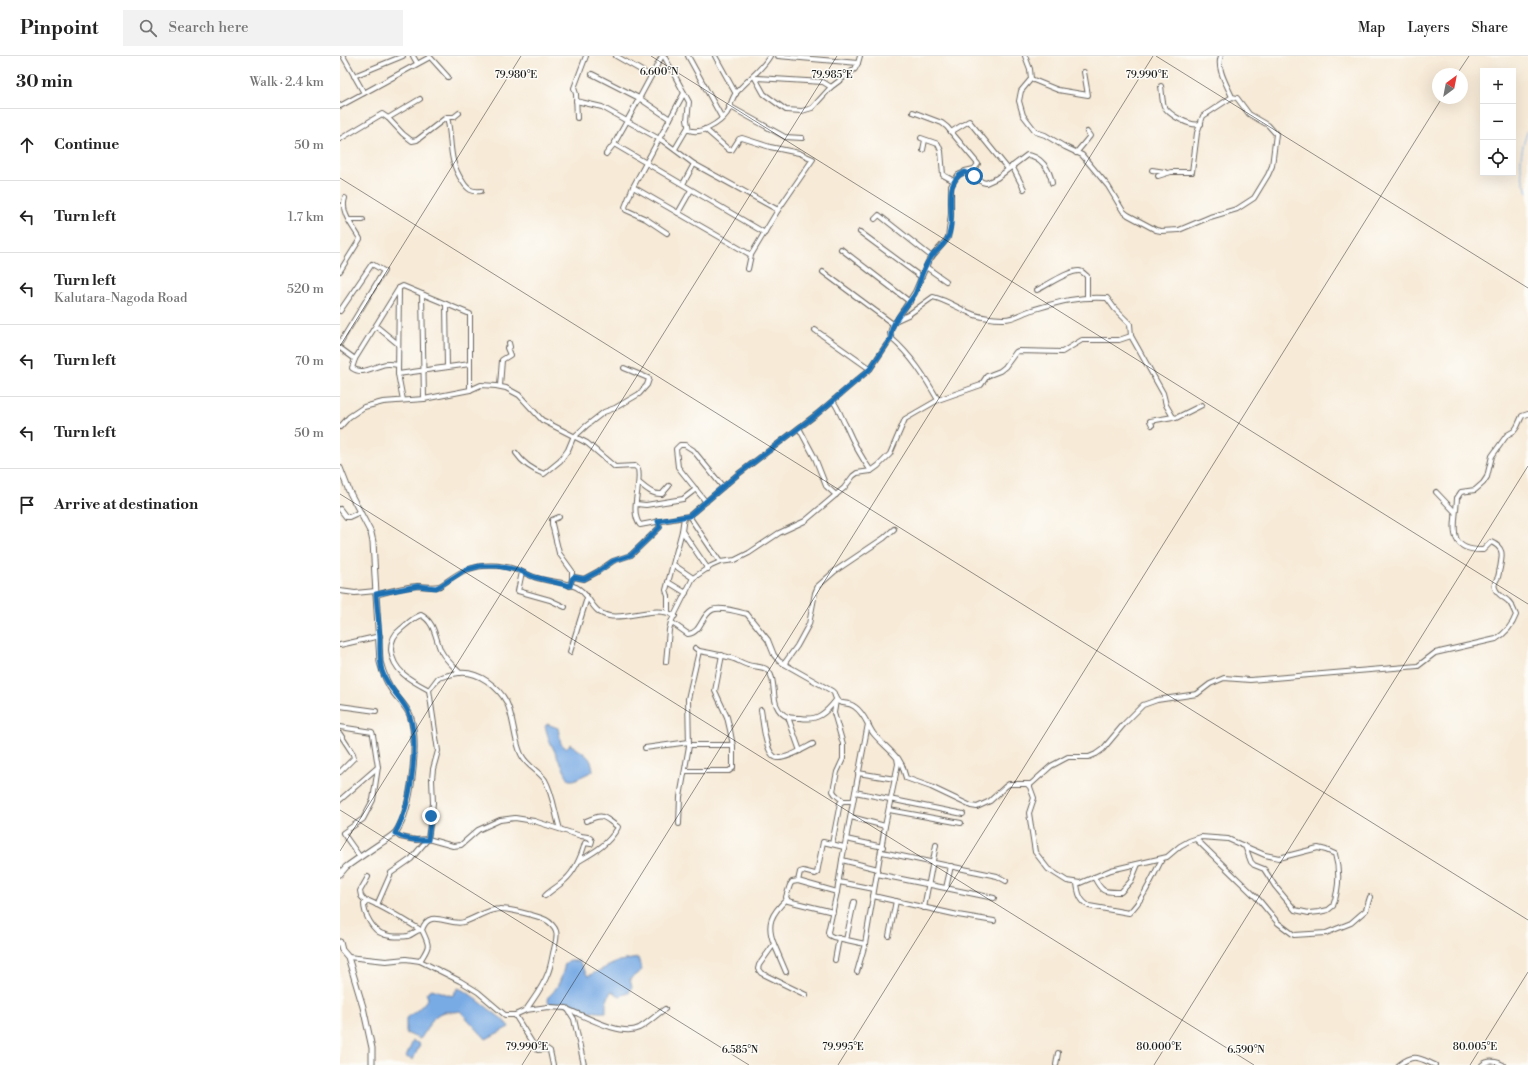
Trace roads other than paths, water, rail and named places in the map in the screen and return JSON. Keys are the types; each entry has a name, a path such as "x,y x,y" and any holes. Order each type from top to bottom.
{"main road":[{"path":"340,468 349,491 371,533 373,542 382,671 394,693 404,704 409,714 413,728 414,756 410,792 402,820 395,833 346,867 340,874"},
{"path":"340,942 341,950 348,957 363,1007 372,1048 372,1065"}],"street":[{"path":"344,56 364,93"},
{"path":"354,76 403,56"},
{"path":"414,56 417,63"},
{"path":"577,118 576,94 574,88 586,56"},
{"path":"616,56 651,76"},
{"path":"606,154 614,144 663,56 689,102 687,120 689,130 691,131 705,129 714,125 722,118 728,112 729,106 736,94 756,77 770,56"},
{"path":"688,56 722,118"},
{"path":"715,56 736,94"},
{"path":"778,56 858,63"},
{"path":"756,77 764,94 786,110 802,111 812,108 831,87 855,69 860,56"},
{"path":"1025,56 1030,69 1031,79 1019,95 1020,108 1023,115 1036,132 1045,135 1082,155 1108,186 1123,210 1128,215 1156,230 1171,232 1210,217 1237,209 1254,198 1268,175 1273,162 1276,134 1268,125 1248,114 1237,98 1232,96 1223,77 1219,60 1221,56"},
{"path":"340,105 406,71 417,63 431,57 448,77"},
{"path":"1031,79 1058,90 1088,95 1084,72"},
{"path":"592,74 639,98 670,119"},
{"path":"756,77 824,82 831,87"},
{"path":"1161,86 1164,105 1167,110 1183,121 1197,125 1201,124"},
{"path":"666,233 646,219 626,210 626,202 684,93"},
{"path":"1152,170 1166,172 1192,172 1197,133 1203,116 1232,96"},
{"path":"388,118 420,99"},
{"path":"576,101 602,107 659,139 694,164 778,210"},
{"path":"729,106 785,137 802,138"},
{"path":"913,112 942,123 978,164 974,169 958,175 951,186 952,214 948,238 932,257 910,302 893,324 890,332 891,338 904,350 916,365 938,400"},
{"path":"340,138 382,114 412,141 417,140 447,117 454,117 459,113"},
{"path":"447,117 449,125 450,149 458,175 466,188 474,192 481,191"},
{"path":"951,132 968,121 1019,178 1024,189"},
{"path":"675,149 688,127"},
{"path":"705,129 729,150 732,150 739,139 742,138 770,147 799,153 813,159 778,210 751,255 748,269"},
{"path":"1076,153 1090,136 1087,132"},
{"path":"923,150 923,139 938,144 941,151 943,175 954,181"},
{"path":"614,144 765,233"},
{"path":"965,172 986,183 997,178 1027,155 1033,156 1048,170 1052,183"},
{"path":"683,184 694,164"},
{"path":"1158,176 1166,172"},
{"path":"633,187 751,255"},
{"path":"678,213 691,190"},
{"path":"340,271 360,239 344,212 343,203 345,198"},
{"path":"875,219 879,215 932,257"},
{"path":"349,220 363,220"},
{"path":"860,232 921,277"},
{"path":"841,249 910,302"},
{"path":"340,311 372,264 384,271 340,343"},
{"path":"926,267 946,281"},
{"path":"1037,290 1060,278 1078,271 1083,272 1087,276 1087,297"},
{"path":"823,272 893,324"},
{"path":"398,365 384,364 368,371 352,369 356,359 399,288 403,286 470,314 470,390"},
{"path":"399,288 398,374 403,400"},
{"path":"422,294 424,399"},
{"path":"897,320 908,315 933,297 939,298 972,314 1002,319 1010,319 1020,314 1060,302 1087,297 1107,298 1110,300 1115,309 1130,324 1131,336 1162,393 1166,405 1173,417"},
{"path":"446,304 447,367"},
{"path":"376,326 398,344"},
{"path":"815,330 870,369"},
{"path":"666,662 671,622 693,578 720,562 735,560 749,553 779,533 805,521 844,488 853,476 857,473 871,471 890,454 905,419 938,400 981,386 987,376 1000,372 1018,351 1062,352 1082,340 1119,340 1131,336"},
{"path":"340,427 349,417 364,407 382,402 424,399 470,390 481,385 500,386 519,395 542,420 576,436 599,452 615,467 635,466 638,469 640,477 636,495 636,519 640,525 689,516 723,487 833,401 870,369 891,338"},
{"path":"500,386 501,364 502,360 510,355 507,348 510,347 509,343"},
{"path":"340,348 356,359"},
{"path":"398,374 470,364"},
{"path":"516,453 520,459 544,474 560,461 568,450 573,438 604,412 615,408 639,394 647,385 648,378 624,368"},
{"path":"833,401 838,408 859,453 871,471"},
{"path":"1152,425 1150,421 1173,417 1176,418 1202,405"},
{"path":"836,700 838,702 852,704 856,707 874,734 902,765 906,778 931,787 971,806 977,807 990,801 1009,784 1028,785 1035,781 1051,766 1068,757 1089,757 1096,754 1143,705 1157,700 1197,694 1210,684 1224,678 1250,680 1418,666 1435,653 1496,639 1504,635 1513,623 1516,615 1509,602 1494,588 1494,582 1499,574 1502,561 1500,548 1491,542 1483,550 1462,546 1454,536 1453,530 1459,495 1461,492 1475,490 1483,483 1489,470 1492,456 1507,435 1517,427 1522,416 1528,414"},
{"path":"799,428 815,458 826,486 836,495"},
{"path":"706,502 678,467 676,449 680,445 685,444 693,450 723,487"},
{"path":"639,483 657,495 662,494 669,486"},
{"path":"636,504 646,505 683,499 696,489"},
{"path":"1436,492 1456,512"},
{"path":"340,509 346,517 360,512"},
{"path":"689,516 720,562"},
{"path":"559,517 552,520 552,524 559,553 572,571 570,586"},
{"path":"668,612 668,596 666,590 674,565 684,517"},
{"path":"572,579 574,577 584,579 613,561 631,555 660,527 658,521"},
{"path":"784,664 797,646 809,624 815,592 818,586 835,571 884,538 894,529"},
{"path":"682,531 708,569"},
{"path":"674,565 693,578"},
{"path":"340,591 376,593 418,586 436,588 465,570 480,566 498,566 522,572 534,577 576,587 586,594 587,598 598,611 609,616 626,617 638,614 668,612 675,616"},
{"path":"522,572 518,591 550,600 565,607"},
{"path":"668,582 686,593"},
{"path":"570,652 587,598"},
{"path":"671,622 690,634 696,631 712,610 726,610 747,614 768,640 774,655 784,664 834,693 836,700 834,713 843,744 843,759 837,772 833,791 834,794 843,801 853,802"},
{"path":"429,690 408,679 396,666 391,652 392,639 417,616 421,615 429,622 435,632 441,652 460,673"},
{"path":"340,645 380,636"},
{"path":"679,824 680,797 689,744 688,699 697,649 722,655 750,666 760,667 767,670 771,676 775,702 779,710 788,716 808,720 815,718 829,709 836,700"},
{"path":"685,771 732,770 733,768 732,744 727,717 715,691 722,655"},
{"path":"377,905 391,873 411,859 428,840 433,803 432,774 438,751 429,690 438,678 460,673 474,674 502,694 508,702 519,750 530,767 541,775 545,781 552,799 560,829"},
{"path":"340,706 376,711"},
{"path":"762,710 768,748 772,756 778,758 785,757 813,744"},
{"path":"788,716 800,750"},
{"path":"865,944 829,935 828,932 834,912 844,847 868,724"},
{"path":"340,727 372,732 378,767 375,791 362,821 341,831 360,857"},
{"path":"340,734 354,758 340,772"},
{"path":"645,748 689,744 732,744"},
{"path":"857,972 865,944 882,852 885,826 898,764 897,758"},
{"path":"340,800 378,767"},
{"path":"858,772 895,779"},
{"path":"1028,785 1034,798 1029,813 1035,852 1048,869 1062,879 1080,883 1111,870 1162,859 1167,857 1180,846 1196,838 1228,839 1245,846 1265,855 1279,858 1318,848 1335,854 1338,865 1338,878 1333,906 1328,910 1319,912 1309,913 1295,910 1275,886 1264,869 1254,865 1251,862 1245,846"},
{"path":"855,792 963,814"},
{"path":"832,844 840,803 843,801"},
{"path":"889,810 961,823"},
{"path":"579,861 597,851 609,841 618,827 602,816 586,821"},
{"path":"851,817 885,826"},
{"path":"395,833 400,837 416,840 428,840 453,846 461,845 478,830 500,820 515,818 534,821 591,838 591,844 585,843 579,861 564,881 545,896"},
{"path":"1196,838 1259,900 1278,923 1294,935 1326,933 1351,922 1366,910 1370,897"},
{"path":"846,839 882,847"},
{"path":"798,881 800,872 817,873 823,842 844,847"},
{"path":"924,908 936,845"},
{"path":"882,852 997,876 1006,881"},
{"path":"1077,883 1080,897 1084,903 1089,906 1129,913 1147,891 1162,859"},
{"path":"842,860 878,869"},
{"path":"1094,877 1101,890 1107,892 1121,892 1131,881 1138,864"},
{"path":"946,888 951,866"},
{"path":"877,874 994,898"},
{"path":"368,877 360,891 361,896 366,902 369,901 396,914 421,930 428,943 428,946 420,961"},
{"path":"786,972 770,934 772,916 786,900 790,885 792,882 798,881 837,892"},
{"path":"839,882 874,889"},
{"path":"873,896 924,908 994,921"},
{"path":"786,900 834,912"},
{"path":"366,902 364,904 364,909 372,925 383,934 408,936 421,930 427,920 434,918 457,923 464,922 491,910 500,908 547,920 553,925 557,938 548,973 541,988 526,1010"},
{"path":"846,940 854,902"},
{"path":"889,936 896,902"},
{"path":"836,960 839,938"},
{"path":"774,944 759,965 758,969 761,973 806,995"},
{"path":"348,957 386,961 406,959 420,961 460,981 505,1015 515,1016 526,1010 548,1007 567,1008 612,1028 629,1030 638,1028 665,1009"},
{"path":"567,1008 574,1019 584,1065"},
{"path":"515,1016 536,1049 547,1049 550,1051 553,1065"},
{"path":"1056,1065 1058,1053"},
{"path":"1399,1065 1408,1058 1417,1058 1435,1065"},
{"path":"1482,1065 1485,1062 1498,1062 1503,1065"}],"water":[{"path":"547,724 558,728 561,744 566,748 570,744 589,758 593,771 574,780 569,780 549,740 545,726"},
{"path":"638,958 642,970 630,979 632,987 629,993 620,996 611,991 606,1003 606,1012 549,1004 547,998 559,983 565,963 579,961 588,976 619,961"},
{"path":"458,988 467,992 506,1022 509,1027 486,1039 460,1011 444,1012 436,1016 420,1039 406,1033 406,1018 426,1001 428,998 426,993 432,989 452,996"},
{"path":"413,1041 420,1044 413,1060 406,1057"}],"waterway":[{"path":"1528,130 1523,146 1521,161 1522,177 1528,192"}]}
